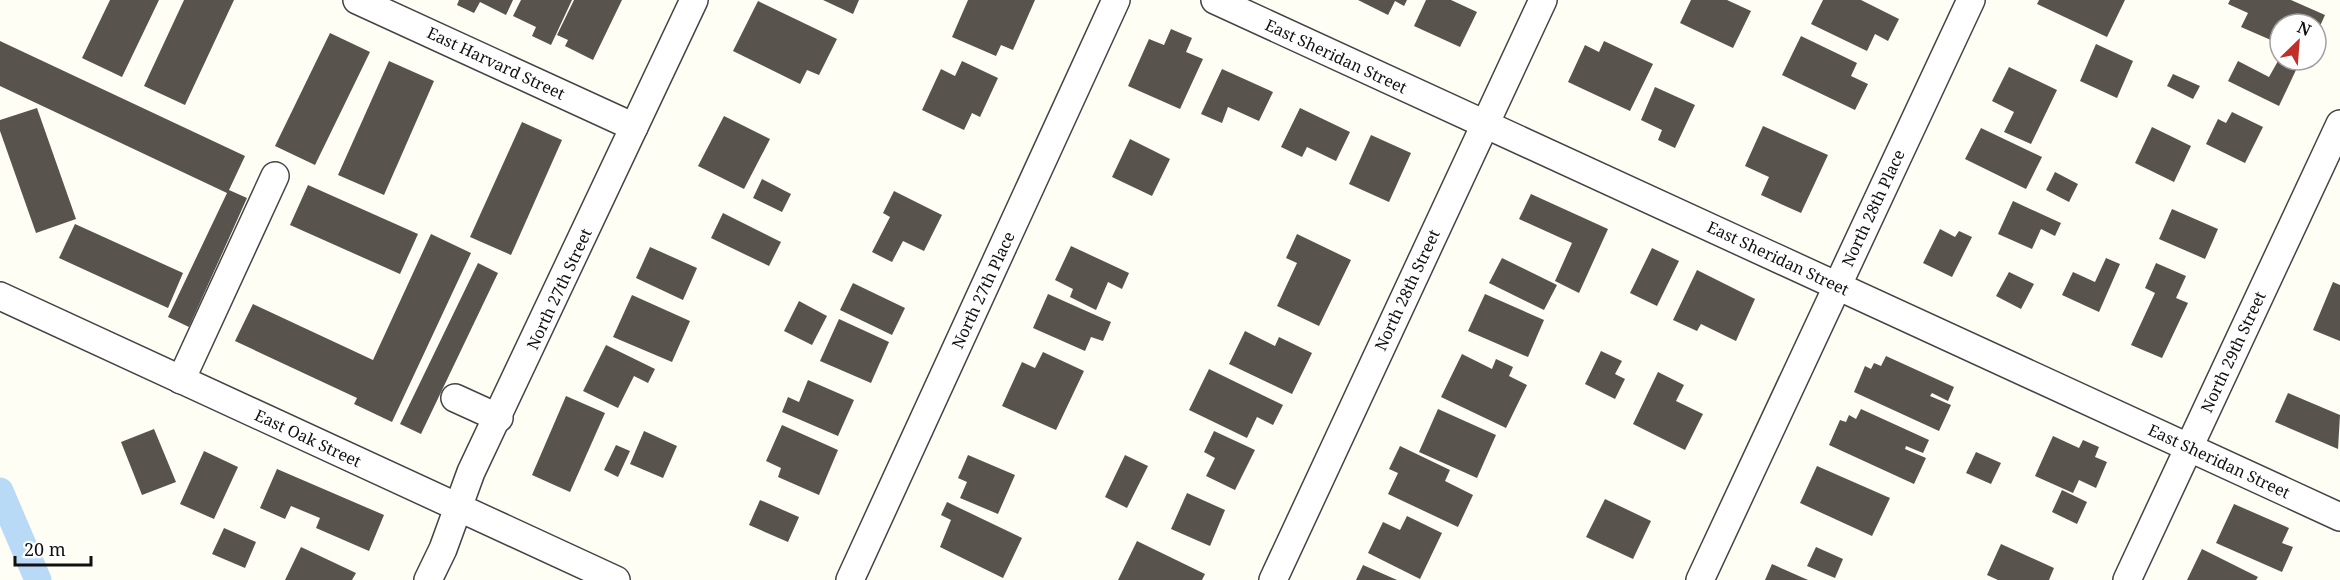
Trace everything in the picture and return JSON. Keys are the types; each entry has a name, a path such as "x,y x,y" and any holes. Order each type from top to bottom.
{"street":[{"name":"East Harvard Street","path":"357,0 634,127"},
{"name":"North 27th Street","path":"428,580 471,472 694,0"},
{"name":"North 27th Place","path":"850,580 1116,0"},
{"name":"East Sheridan Street","path":"1215,0 2340,517"},
{"name":"North 28th Street","path":"1273,580 1543,0"},
{"name":"North 28th Place","path":"1700,580 1971,0"},
{"name":"North 29th Street","path":"2127,580 2340,124"},
{"path":"181,380 275,176"},
{"name":"East Oak Street","path":"0,296 616,580"},
{"path":"455,398 498,418"}],"building":[{"path":"110,0 159,0 122,77 82,58"},
{"path":"184,0 234,0 185,105 144,86"},
{"path":"459,0 513,0 506,15 480,2 474,13 457,5"},
{"path":"521,0 572,0 551,45 532,36 536,27 513,16"},
{"path":"574,0 622,0 593,60 565,46 568,40 557,35"},
{"path":"823,0 859,0 853,14"},
{"path":"968,0 1035,0 1013,50 1001,45 996,56 952,37"},
{"path":"1358,0 1407,0 1404,6 1395,1 1388,15"},
{"path":"1426,0 1451,0 1477,12 1460,47 1414,26"},
{"path":"1691,0 1727,0 1751,11 1733,48 1680,23"},
{"path":"1823,0 1861,0 1899,19 1888,41 1875,34 1867,51 1811,24"},
{"path":"2039,0 2125,0 2107,37 2037,4"},
{"path":"2230,0 2291,0 2318,12 2268,12 2268,39 2241,27 2248,13 2228,4"},
{"path":"758,1 837,39 819,75 807,70 800,84 733,51"},
{"path":"1171,29 1192,38 1186,52 1203,59 1180,109 1128,86 1149,39 1164,45"},
{"path":"330,33 370,52 315,165 275,146"},
{"path":"1801,36 1857,63 1851,76 1868,84 1855,110 1782,75"},
{"path":"0,41 245,156 229,190 247,198 189,327 168,317 227,193 0,86"},
{"path":"1604,41 1653,64 1630,111 1568,82 1585,45 1599,52"},
{"path":"2096,44 2133,61 2117,98 2080,81"},
{"path":"389,61 434,81 384,195 338,175"},
{"path":"962,61 998,78 980,117 972,113 964,130 922,110 941,69 955,76"},
{"path":"2238,61 2269,77 2272,72 2295,72 2279,106 2228,81"},
{"path":"2009,67 2057,90 2031,144 2004,132 2014,112 1992,101"},
{"path":"1222,69 1273,92 1259,121 1228,107 1222,123 1201,114"},
{"path":"2173,74 2200,86 2193,99 2167,86"},
{"path":"1655,87 1695,105 1675,148 1658,140 1662,130 1641,120"},
{"path":"37,108 76,219 36,233 0,131 0,120"},
{"path":"1300,108 1350,132 1336,161 1307,147 1302,157 1281,147"},
{"path":"2232,112 2263,127 2245,163 2206,144 2218,119 2226,123"},
{"path":"724,116 770,139 744,189 698,166"},
{"path":"522,122 562,140 511,255 470,237"},
{"path":"1763,126 1828,155 1801,213 1761,195 1769,177 1745,166"},
{"path":"2152,127 2191,146 2174,182 2135,163"},
{"path":"1981,128 2042,157 2026,189 1965,159"},
{"path":"1371,135 1411,153 1389,202 1349,184"},
{"path":"1130,139 1170,159 1152,196 1112,177"},
{"path":"2055,172 2078,184 2069,202 2046,190"},
{"path":"762,179 791,194 782,212 753,198"},
{"path":"308,185 418,234 400,274 290,225"},
{"path":"894,191 942,215 924,251 903,241 892,262 872,252 890,217 883,213"},
{"path":"1531,194 1608,229 1579,293 1555,281 1572,243 1519,219"},
{"path":"2013,201 2061,223 2055,236 2041,229 2032,249 1998,234"},
{"path":"2172,209 2218,229 2205,259 2159,239"},
{"path":"723,213 781,242 769,266 711,238"},
{"path":"75,224 183,273 168,308 59,258"},
{"path":"1940,229 1955,237 1959,231 1972,237 1952,277 1923,263"},
{"path":"431,234 471,253 392,422 354,404 357,398 235,341 253,304 373,360"},
{"path":"1297,234 1351,260 1319,326 1277,306 1297,263 1286,258"},
{"path":"1071,246 1129,273 1122,289 1108,282 1096,310 1070,297 1073,289 1055,280"},
{"path":"650,247 697,268 683,300 636,278"},
{"path":"1652,248 1679,261 1657,306 1630,293"},
{"path":"1502,258 1557,285 1544,310 1489,283"},
{"path":"2106,258 2120,264 2099,312 2062,295 2073,272 2095,282"},
{"path":"478,263 498,273 421,434 400,424"},
{"path":"2156,263 2186,276 2176,298 2188,303 2162,358 2131,345 2155,293 2145,288"},
{"path":"1697,270 1755,299 1736,341 1701,324 1697,331 1673,320"},
{"path":"2009,272 2034,284 2021,309 1996,296"},
{"path":"2333,282 2340,285 2340,341 2313,330"},
{"path":"853,283 905,308 892,335 840,310"},
{"path":"1048,294 1111,322 1103,341 1091,337 1085,351 1033,328"},
{"path":"1485,294 1544,320 1528,357 1468,331"},
{"path":"632,295 690,321 672,362 613,337"},
{"path":"799,301 827,316 812,345 784,331"},
{"path":"839,319 889,342 871,383 820,361"},
{"path":"1245,331 1275,346 1279,337 1312,353 1292,394 1229,364"},
{"path":"606,345 655,369 648,383 634,376 618,408 583,391"},
{"path":"1601,351 1622,361 1615,374 1625,379 1615,399 1585,384"},
{"path":"1043,352 1084,371 1056,430 1002,406 1022,362 1035,368"},
{"path":"1462,354 1492,369 1496,359 1513,367 1509,376 1527,385 1506,428 1441,397"},
{"path":"1886,356 1954,387 1948,401 1932,393 1930,396 1951,405 1939,431 1854,392 1865,366 1871,369 1874,363 1881,366"},
{"path":"1209,369 1283,405 1273,425 1257,417 1247,438 1189,410"},
{"path":"1658,372 1684,385 1676,401 1703,414 1685,450 1633,424"},
{"path":"808,380 854,400 838,436 782,412 788,397 799,402"},
{"path":"2288,393 2340,415 2338,449 2275,422"},
{"path":"566,396 605,413 570,492 532,475"},
{"path":"1438,409 1496,435 1477,478 1419,452"},
{"path":"1861,409 1929,440 1923,453 1906,446 1905,449 1926,458 1914,484 1829,445 1840,420 1846,422 1849,415 1856,419"},
{"path":"782,425 838,450 819,495 778,477 781,468 766,461"},
{"path":"154,429 176,482 142,495 121,442"},
{"path":"644,431 677,446 663,478 630,464"},
{"path":"1214,431 1255,450 1235,490 1206,476 1215,458 1204,452"},
{"path":"2053,436 2079,448 2083,440 2099,447 2095,457 2107,462 2096,488 2079,480 2073,493 2035,476"},
{"path":"616,445 630,451 618,477 604,470"},
{"path":"1400,446 1450,470 1445,481 1473,495 1458,527 1388,494 1398,473 1389,469"},
{"path":"204,451 238,467 214,519 180,504"},
{"path":"1976,452 2001,463 1991,484 1966,473"},
{"path":"968,455 1015,475 998,514 960,498 967,482 958,478"},
{"path":"1125,455 1148,466 1127,508 1105,497"},
{"path":"1817,466 1890,498 1872,536 1800,503"},
{"path":"277,469 384,515 369,551 316,528 320,518 291,506 285,519 260,508"},
{"path":"2062,490 2087,502 2077,524 2052,512"},
{"path":"1187,493 1225,510 1210,546 1171,529"},
{"path":"1605,499 1651,521 1633,559 1586,537"},
{"path":"760,500 799,517 788,542 749,525"},
{"path":"947,502 1022,538 1003,578 940,547 951,520 941,515"},
{"path":"2234,504 2289,528 2282,543 2293,547 2282,572 2216,543"},
{"path":"1407,516 1442,533 1420,579 1368,553 1383,522 1400,530"},
{"path":"224,528 256,542 245,568 212,554"},
{"path":"1137,541 1205,574 1202,580 1118,580"},
{"path":"2001,544 2054,568 2049,580 1998,580 1987,575"},
{"path":"301,547 356,573 352,580 285,580"},
{"path":"1816,547 1843,559 1835,578 1807,566"},
{"path":"2202,549 2258,577 2256,580 2187,580"},
{"path":"1772,564 1808,580 1765,580"},
{"path":"1363,565 1397,580 1356,580"}],"waterway":[{"path":"0,491 38,580"}]}
